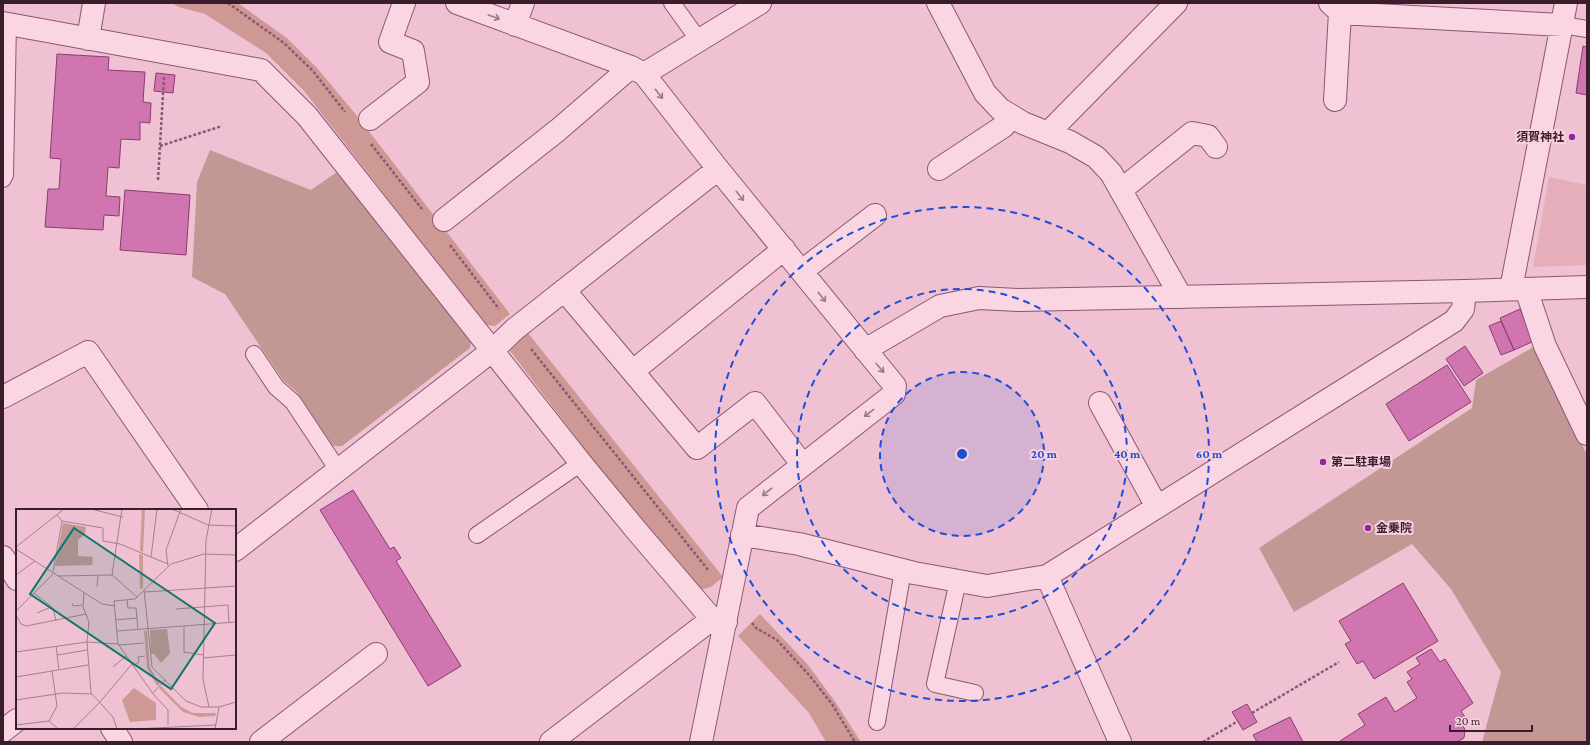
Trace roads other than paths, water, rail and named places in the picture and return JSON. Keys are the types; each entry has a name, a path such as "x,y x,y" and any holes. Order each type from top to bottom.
{"street":[{"path":"88,39 94,3"},
{"path":"370,119 418,82 413,51 390,42 404,3"},
{"path":"457,3 637,70 895,386 894,394 802,464 748,508 724,613 701,742"},
{"path":"515,25 523,3"},
{"path":"444,220 637,70 698,39 760,3"},
{"path":"938,3 985,93 1000,109 1023,123 1050,132 1070,142 1096,157 1111,173 1181,297"},
{"path":"1050,132 1176,3"},
{"path":"1566,3 1518,289 1587,434"},
{"path":"1335,100 1348,8 1562,25"},
{"path":"6,24 261,70 307,116 636,530 724,613"},
{"path":"939,169 1004,126 1011,116"},
{"path":"1121,190 1192,133 1208,136 1216,147"},
{"path":"236,549 493,350 515,329 718,168"},
{"path":"802,271 875,215"},
{"path":"633,371 784,249"},
{"path":"865,350 940,306 979,298 1019,300 1465,291 1587,287"},
{"path":"564,290 697,448 756,403 802,464"},
{"path":"742,535 799,544 903,570 987,586 1047,576 1454,321 1463,309 1465,291"},
{"path":"3,397 88,352 196,509"},
{"path":"1100,403 1157,507"},
{"path":"3,557 16,577"},
{"path":"1047,576 1120,742"},
{"path":"551,742 724,613"},
{"path":"261,742 376,654"},
{"path":"3,731 16,721"},
{"path":"113,729 121,742"}],"lane":[{"path":"672,3 698,39"},
{"path":"3,179 5,175 6,24"},
{"path":"1562,25 1587,29"},
{"path":"254,354 276,387 293,402 338,470"},
{"path":"477,535 582,463"},
{"path":"877,722 903,570"},
{"path":"958,581 935,684 975,693"}],"place":[{"name":"須賀神社","path":"1572,137"},
{"name":"第二駐車場","path":"1323,462"},
{"name":"金乗院","path":"1368,528"}]}
